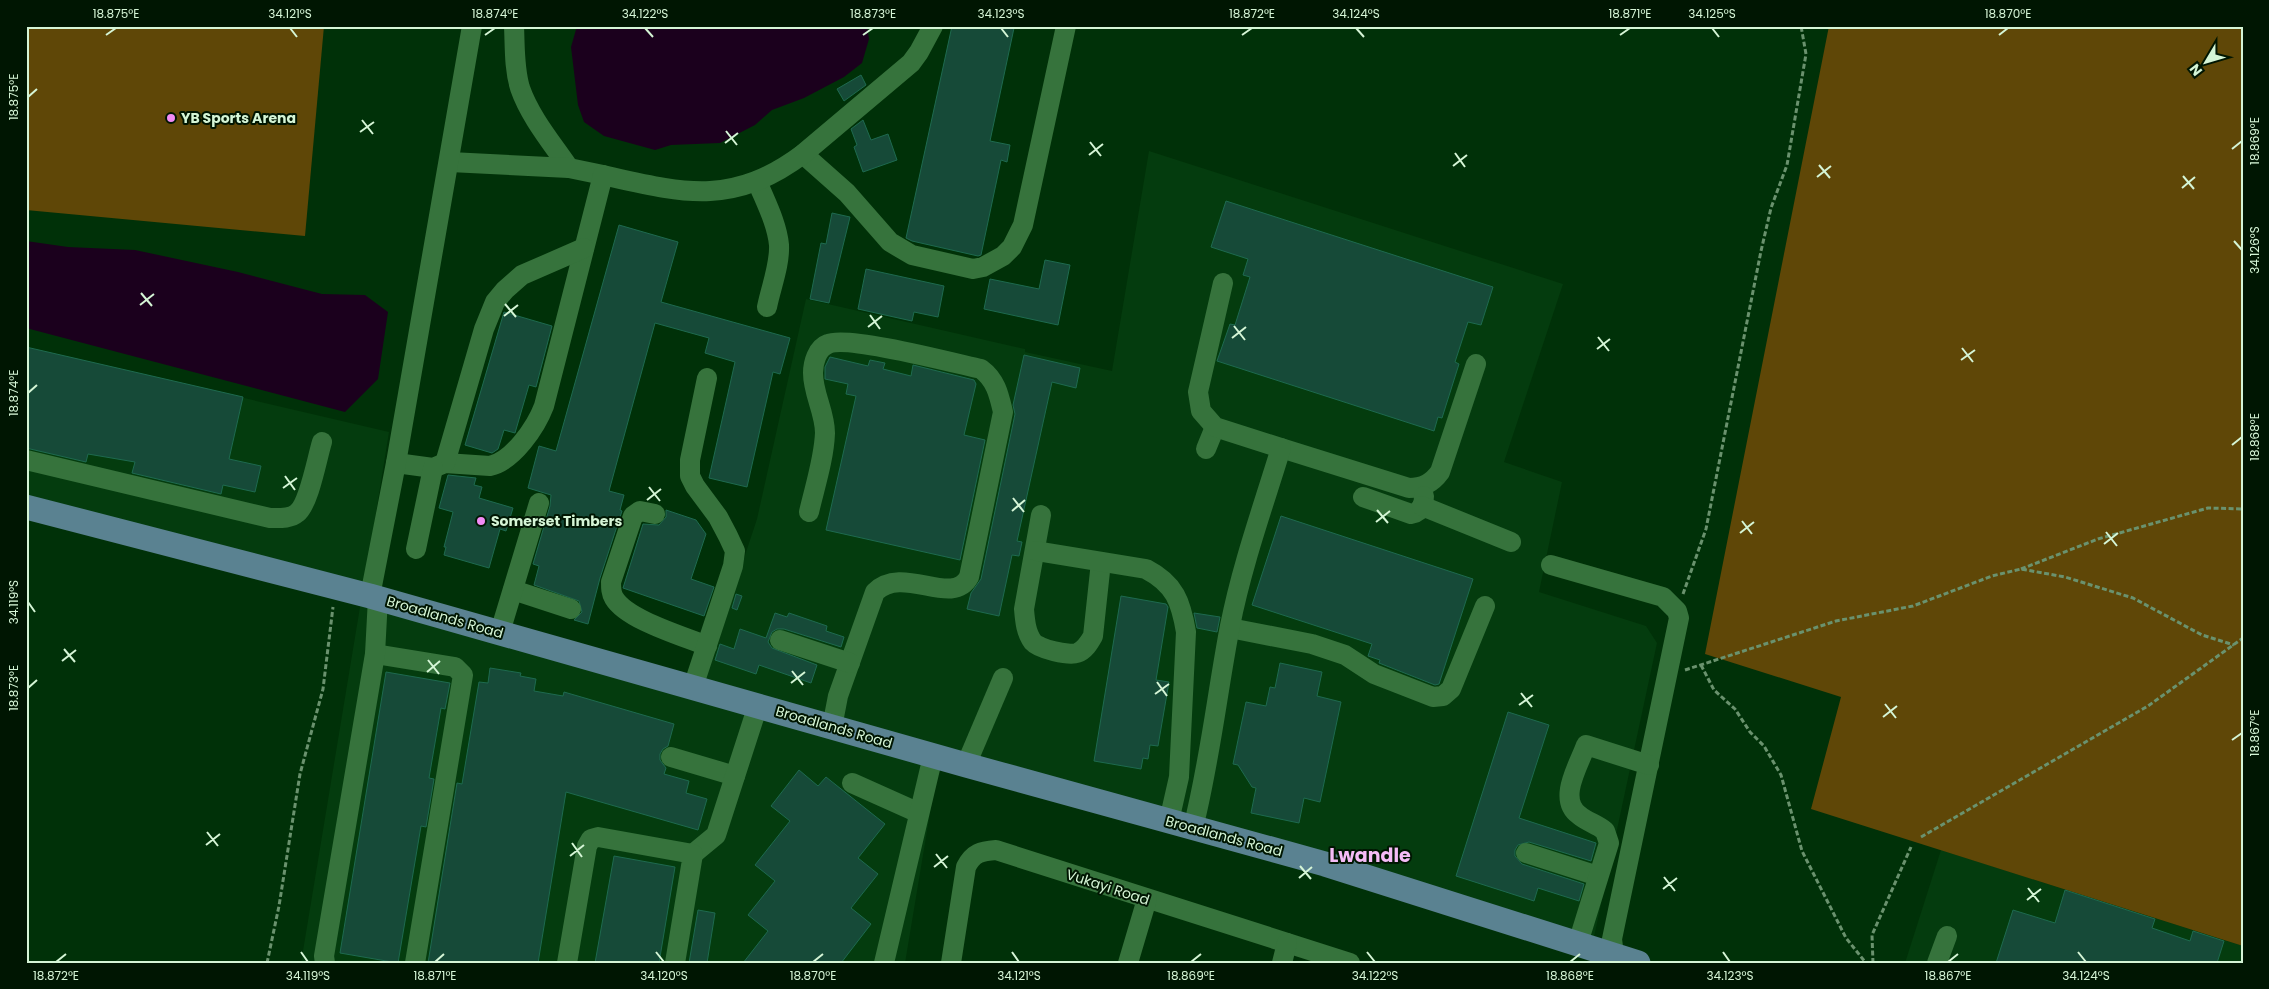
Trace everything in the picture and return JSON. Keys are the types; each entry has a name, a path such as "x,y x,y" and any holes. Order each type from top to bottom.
{"main road":[{"name":"Broadlands Road","path":"26,507 374,597 933,756 1324,864 1578,943 1614,959 1638,963"}],"street":[{"path":"325,963 324,956 375,654 374,597 472,26"},
{"path":"514,26 515,66 520,88 540,126 569,168"},
{"path":"450,162 569,168 687,192 723,190 757,181 781,169 803,154 911,63 933,26"},
{"path":"803,154 847,193 882,235 901,249 912,255 973,270 993,263 1012,247 1023,226 1066,26"},
{"path":"396,463 490,466 508,458 536,423 544,406 603,175"},
{"path":"757,181 775,225 779,246 778,258 766,306"},
{"path":"416,550 439,465 484,330 496,302 505,290 522,275 584,248"},
{"path":"1223,283 1198,392 1201,411 1215,427 1409,488 1424,486 1430,483 1440,472 1476,364"},
{"path":"809,512 824,433 822,414 814,387 813,372 815,360 823,347 836,342 860,343 981,369 990,375 996,386 1003,412 969,577 965,584 956,589 893,581 880,587 870,601 838,696 832,727"},
{"path":"693,687 733,566 734,551 718,517 694,486 690,476 690,460 707,378"},
{"path":"1206,449 1215,427"},
{"path":"26,460 261,516 280,518 294,515 304,506 322,442"},
{"path":"1181,825 1205,781 1230,628 1243,570 1281,448"},
{"path":"1363,497 1411,514 1418,512 1422,506 1424,486"},
{"path":"500,632 539,503"},
{"path":"1422,506 1511,542"},
{"path":"655,514 640,512 633,516 611,582 611,592 628,614 707,646"},
{"path":"1041,515 1024,609 1025,623 1032,642 1038,648 1076,654 1084,649 1093,636 1100,562"},
{"path":"1036,551 1146,569 1160,576 1178,598 1186,632 1179,777 1181,825"},
{"path":"1551,566 1663,597 1677,611 1679,627 1612,939 1614,959"},
{"path":"513,590 571,609"},
{"path":"1230,628 1312,644 1345,655 1374,674 1433,697 1443,696 1451,689 1485,606"},
{"path":"780,640 850,662"},
{"path":"375,654 455,667 463,675 415,963"},
{"path":"966,765 1003,678"},
{"path":"675,963 693,854 716,835 758,705"},
{"path":"1578,943 1609,842 1608,837 1600,827 1580,816 1569,804 1569,792 1586,744 1649,765"},
{"path":"884,963 933,756"},
{"path":"671,757 735,776"},
{"path":"852,783 919,813"},
{"path":"567,963 587,846 591,839 598,837 693,854"},
{"name":"Vukayi Road","path":"951,963 966,867 970,858 977,853 996,850 1350,963"},
{"path":"1526,853 1598,876"},
{"path":"1128,963 1147,899"},
{"path":"1937,963 1947,936"},
{"path":"1282,963 1288,943"}],"path":[{"path":"1677,611 1706,529 1761,251 1771,208 1788,165 1806,54 1801,26"},
{"path":"1668,676 1836,621 1913,606 1992,576 2021,569 2098,539 2208,508 2243,509"},
{"path":"2021,569 2065,577 2133,598 2202,635 2234,644"},
{"path":"267,963 279,906 300,774 322,689 336,587"},
{"path":"1920,837 2148,706 2243,638"},
{"path":"1701,665 1714,690 1736,710 1750,732 1764,746 1781,775 1802,851 1846,938 1866,963"},
{"path":"1873,963 1872,935 1911,847"}],"shaded area":[{"name":"YB Sports Arena","path":"26,26 324,26 305,236 26,210"},
{"path":"577,26 867,26 869,39 862,63 844,77 804,98 772,110 755,125 720,143 671,145 655,150 604,136 584,122 578,105 571,47"},
{"path":"1829,26 2243,26 2243,946 1811,809 1841,697 1705,654"},
{"path":"1149,151 1563,284 1504,462 1562,482 1539,592 1646,626 1657,643 1591,951 939,759 905,963 301,963 362,595 26,509 26,347 389,432 363,594 700,691 757,519 806,299 1112,371"},
{"path":"26,241 68,247 135,250 238,272 322,294 365,295 388,312 378,379 345,412 26,328"},
{"path":"1941,850 2243,946 2243,963 1905,963"}],"building":[{"path":"952,26 1014,28 990,141 1010,145 1007,162 1001,160 981,255 978,256 906,238"},
{"path":"861,75 866,85 844,101 837,89"},
{"path":"863,120 871,140 888,134 897,160 863,172 854,147 857,145 851,129"},
{"path":"1226,201 1493,287 1481,325 1468,322 1455,362 1459,364 1442,418 1438,417 1434,431 1217,361 1230,324 1235,325 1250,277 1243,275 1248,259 1211,247"},
{"path":"832,213 850,217 829,303 810,299 821,243 826,244"},
{"path":"619,225 678,242 661,302 790,338 780,374 773,372 747,487 709,478 735,362 705,353 709,338 655,323 609,491 624,495 620,510 622,511 600,578 588,624 574,620 582,612 579,601 534,585 539,566 533,564 550,506 551,495 528,488 539,446 556,451"},
{"path":"1045,260 1070,265 1058,325 984,309 990,279 1039,289"},
{"path":"866,269 944,286 938,317 914,312 912,321 858,309"},
{"path":"504,312 552,326 536,387 529,385 515,433 504,430 498,449 492,453 465,445"},
{"path":"26,347 243,397 229,459 261,466 255,492 223,485 221,494 132,473 135,462 88,454 86,462 26,448"},
{"path":"1024,355 1080,368 1076,388 1052,382 1017,541 1022,542 1019,556 1012,555 999,616 967,609 971,593 981,579 1015,414 1013,405"},
{"path":"830,357 868,366 870,360 885,363 883,369 911,376 913,365 974,380 976,384 964,435 985,440 960,560 826,530 856,396 846,394 848,384 825,379 825,367"},
{"name":"Somerset Timbers","path":"448,475 476,478 474,485 482,487 479,498 513,508 506,531 500,529 489,568 444,555 446,547 444,547 453,512 439,508"},
{"path":"666,510 696,520 706,534 691,579 714,587 704,616 623,588 643,524 659,525 666,517"},
{"path":"1281,516 1473,579 1439,684 1435,685 1379,663 1380,660 1368,656 1372,644 1252,605"},
{"path":"736,594 742,596 737,610 732,608"},
{"path":"1121,596 1166,604 1168,607 1156,680 1169,682 1158,746 1150,745 1148,759 1143,758 1141,769 1094,761"},
{"path":"775,613 787,617 789,613 827,626 826,631 844,637 841,647 784,629 777,629 772,632 768,642 772,648 817,665 811,683 759,665 756,674 715,660 720,644 734,649 740,629 766,638"},
{"path":"1194,613 1220,617 1217,632 1197,628"},
{"path":"1280,663 1322,672 1317,696 1341,702 1320,802 1304,798 1299,823 1251,813 1256,788 1252,787 1238,765 1233,764 1246,702 1266,706 1270,687 1275,688"},
{"path":"490,668 521,673 520,676 536,679 534,691 563,696 564,692 674,724 668,746 660,754 660,760 666,768 664,774 689,781 686,793 707,799 698,830 566,792 538,963 428,963 457,783 462,784 479,682 488,683"},
{"path":"386,672 450,683 445,709 441,708 429,778 434,779 426,827 421,826 398,963 340,953"},
{"path":"1508,712 1549,725 1519,818 1596,843 1591,861 1529,842 1518,845 1515,850 1515,856 1522,864 1584,884 1579,901 1538,888 1534,901 1456,876"},
{"path":"799,770 818,786 826,777 885,824 858,858 878,874 851,908 871,924 841,963 743,963 768,931 748,915 775,881 755,865 790,821 771,806"},
{"path":"614,856 675,867 659,963 595,963"},
{"path":"2065,890 2155,919 2152,928 2190,941 2193,931 2224,941 2217,963 1996,963 2013,910 2055,923"},
{"path":"698,910 715,913 707,963 689,963"}],"place":[{"name":"YB Sports Arena","path":"171,118"},
{"name":"Somerset Timbers","path":"481,521"}],"district":[{"name":"Lwandle","path":"1370,855"}]}
